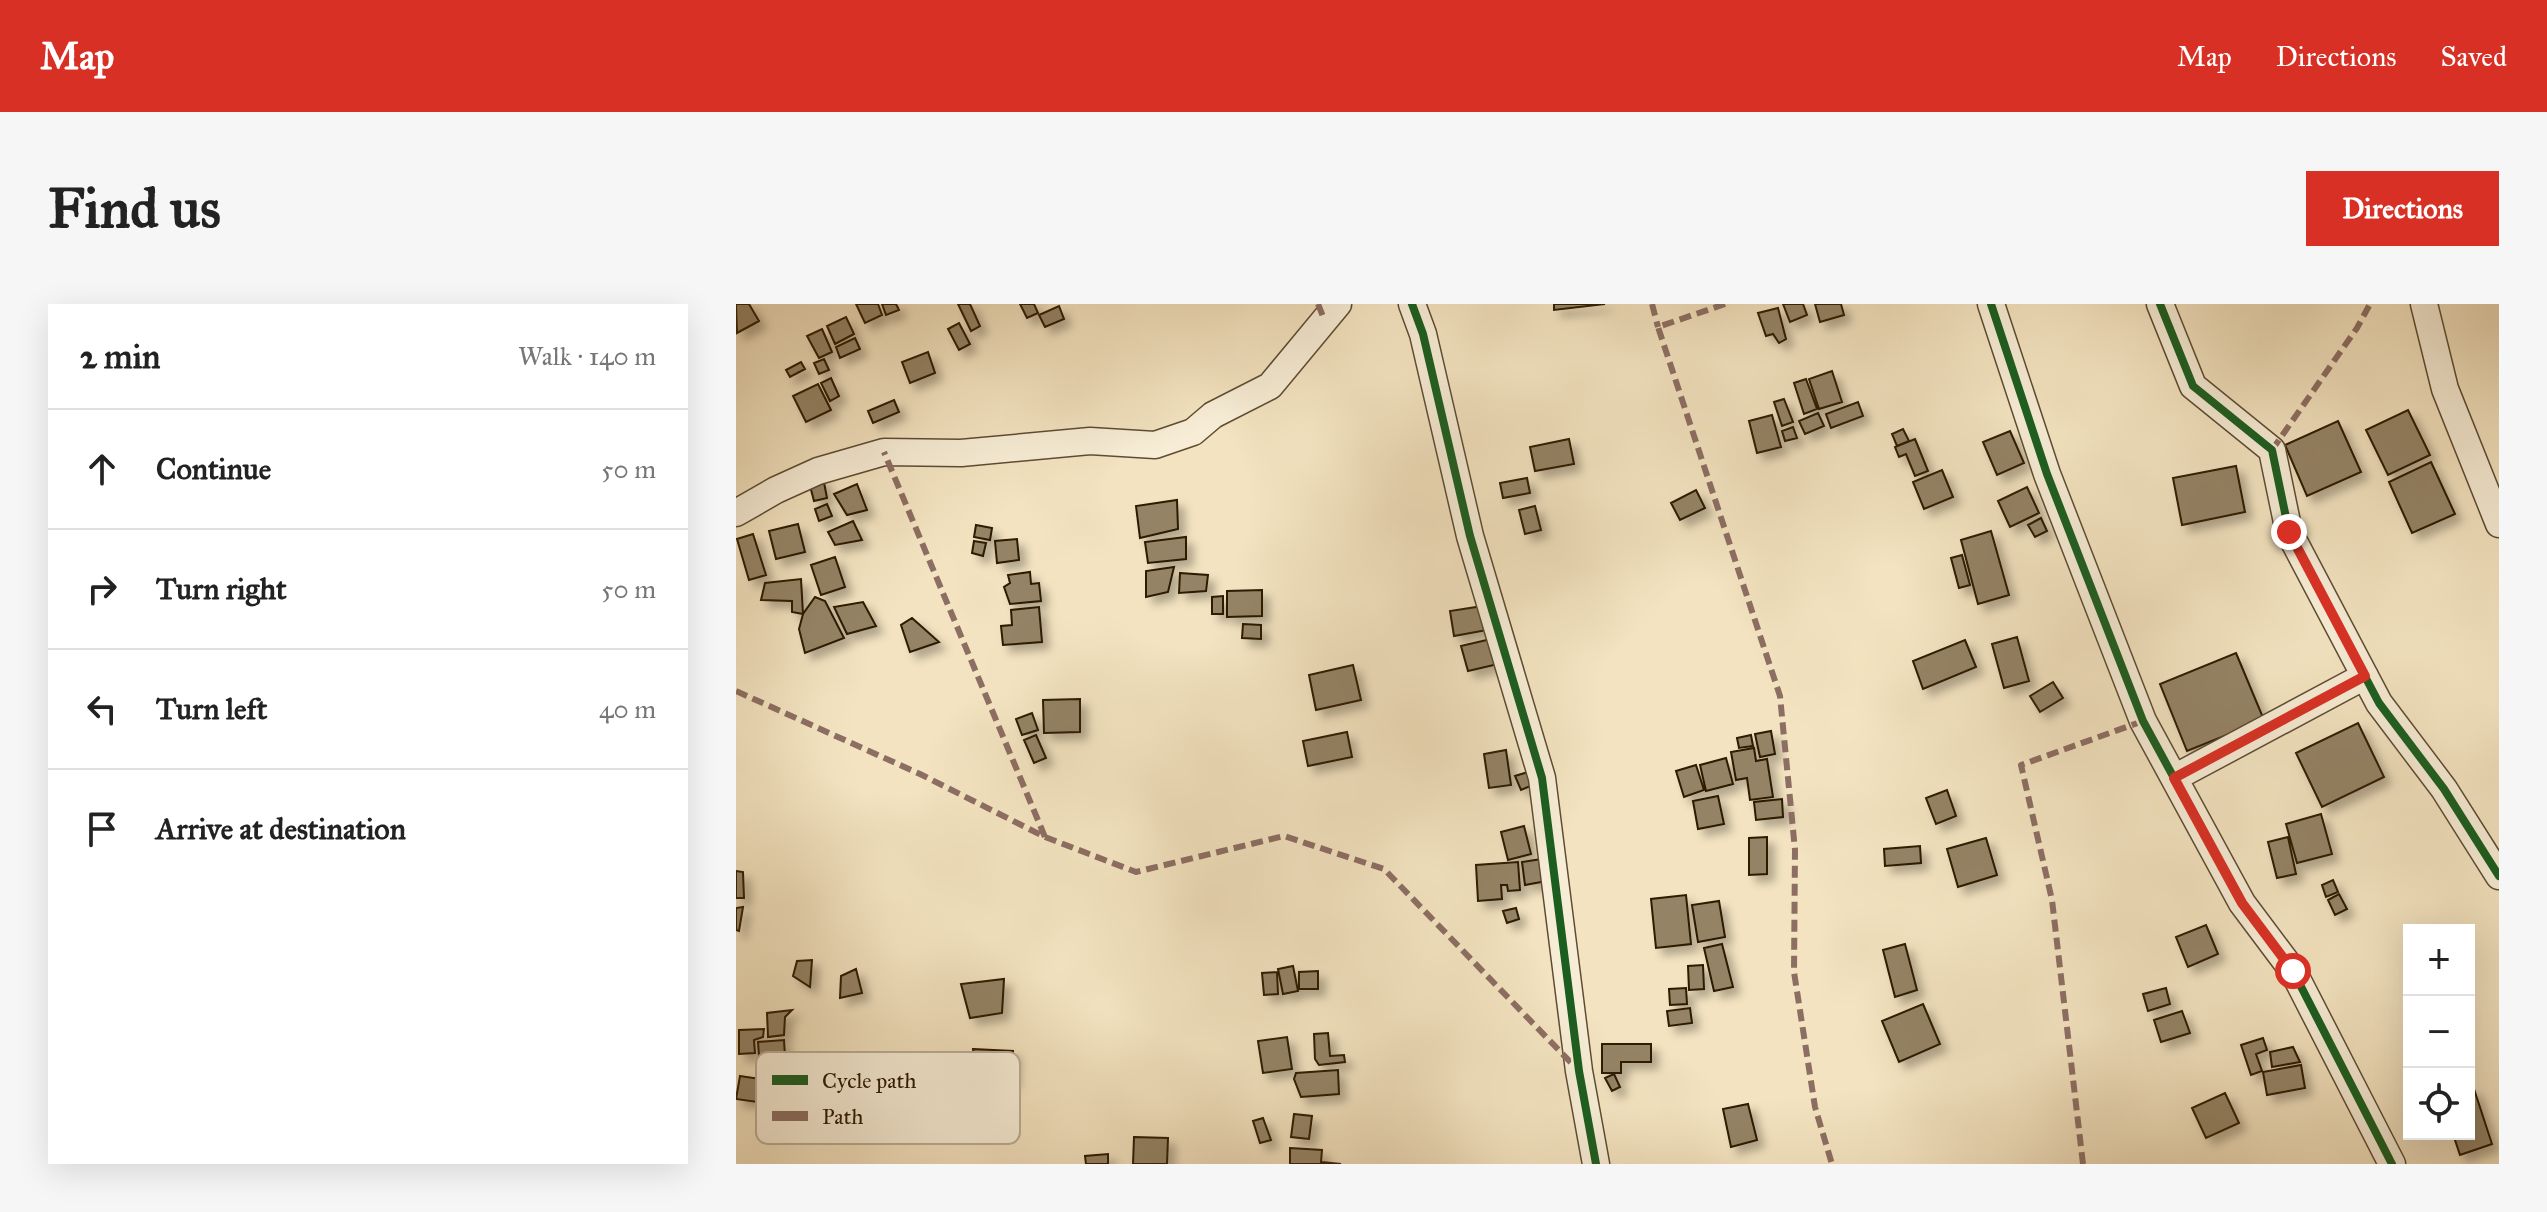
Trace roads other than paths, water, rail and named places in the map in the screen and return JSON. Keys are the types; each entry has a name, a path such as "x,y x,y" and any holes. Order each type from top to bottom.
{"street":[{"path":"736,513 818,471 884,452 961,453 1090,441 1155,445 1193,432 1213,415 1270,386 1338,304"},
{"path":"1412,304 1423,334 1470,536 1542,778 1579,1071 1596,1164"},
{"path":"1991,304 2052,489 2143,721 2242,903 2293,971 2392,1164"},
{"path":"2160,304 2193,386 2272,450 2289,532 2379,703 2444,789 2499,876"},
{"path":"2424,304 2445,389 2499,524"},
{"path":"2174,778 2365,676"}]}
